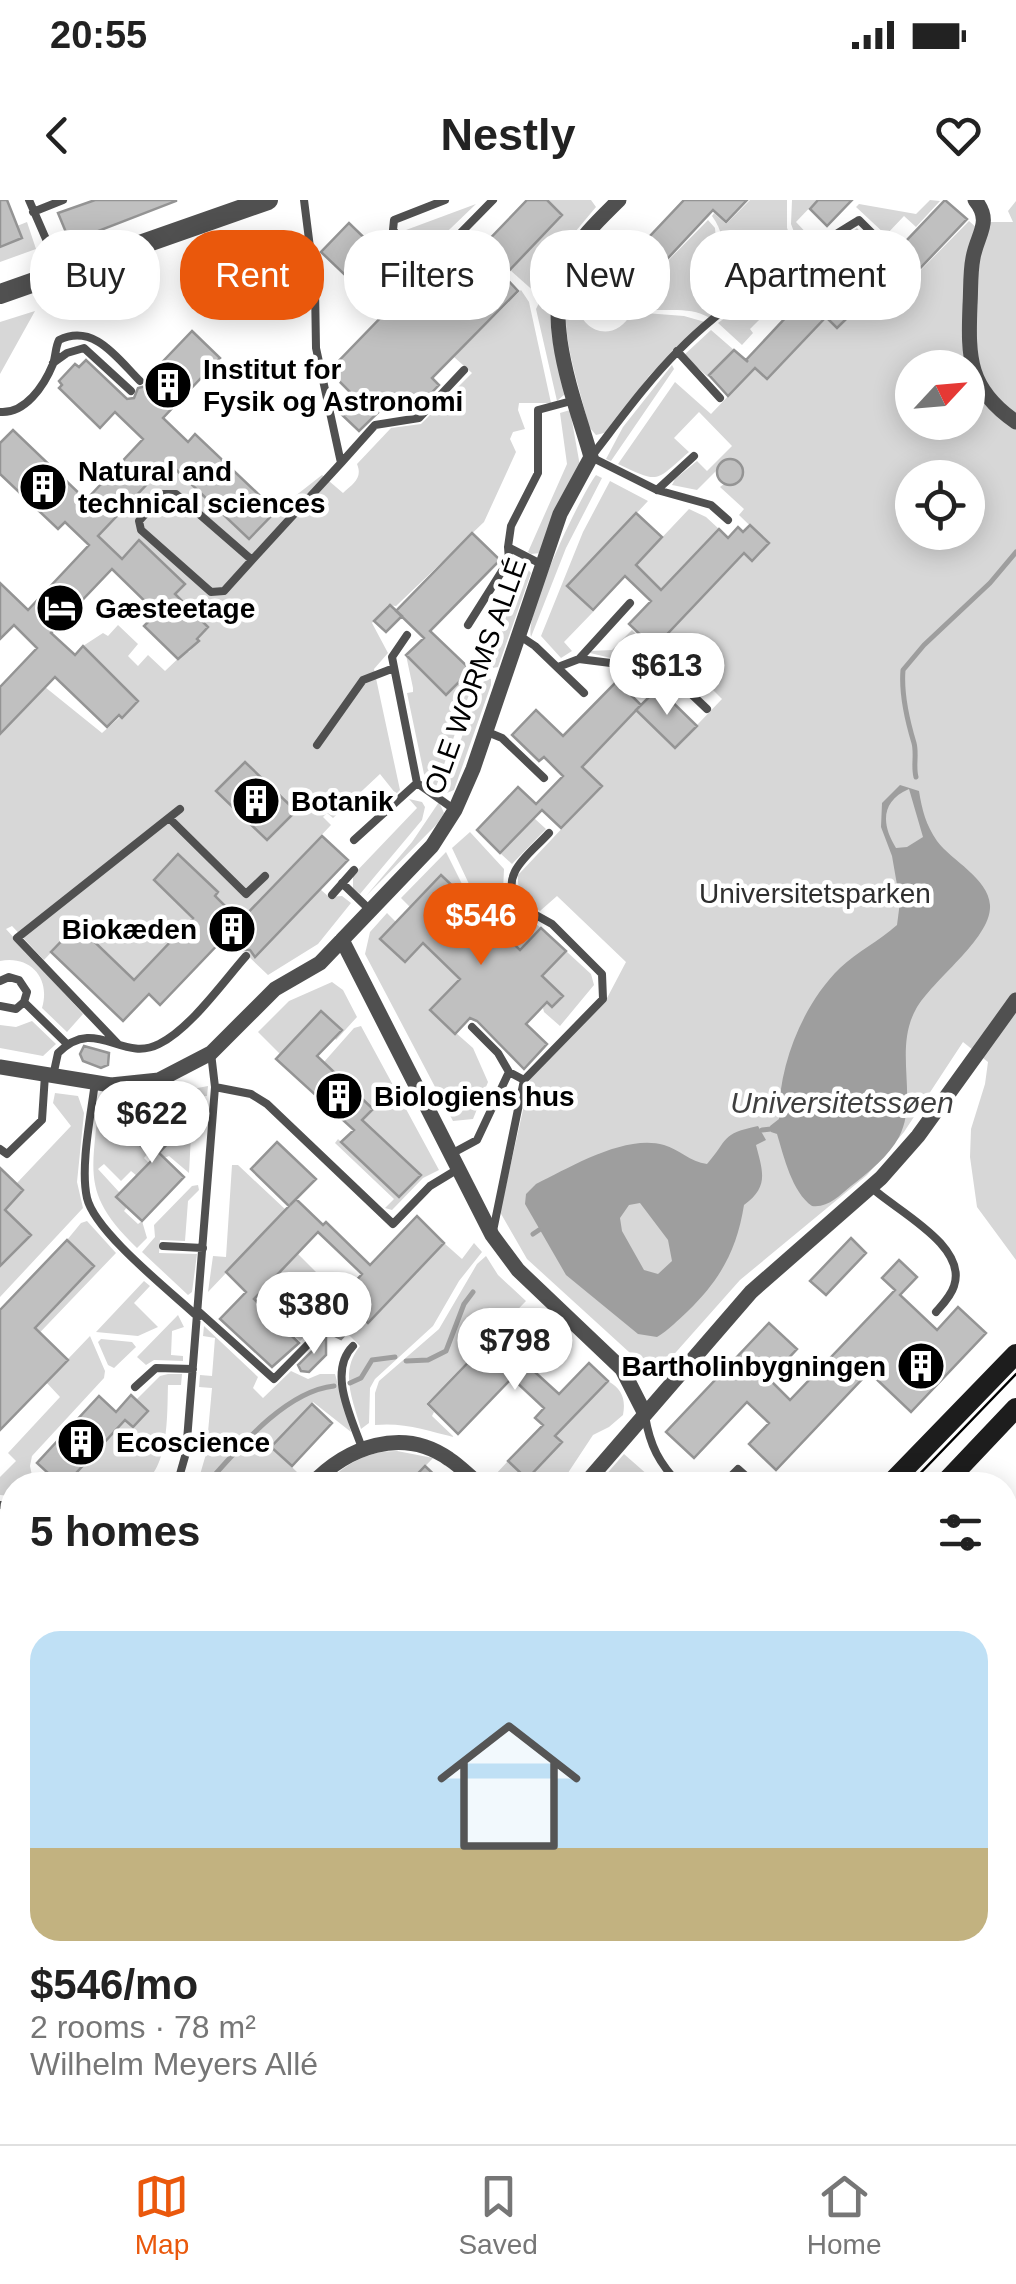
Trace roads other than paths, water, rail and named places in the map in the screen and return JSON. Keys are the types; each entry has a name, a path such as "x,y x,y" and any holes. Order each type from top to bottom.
{"main road":[{"path":"902,1472 1016,1354"},
{"path":"955,1472 1016,1408"}],"street":[{"path":"160,238 268,200"},
{"path":"591,457 556,308 570,256 619,200"},
{"path":"975,200 985,226 972,258 968,357 993,405 1016,422"},
{"path":"0,294 30,284"},
{"name":"OLE WORMS ALLÉ","path":"0,1067 95,1082 134,1084 159,1080 211,1052 275,988 320,962 342,940 432,846 455,810 560,514 591,457"},
{"path":"342,940 492,1235 518,1270 622,1370 644,1412"},
{"path":"595,1472 752,1292 872,1188 918,1136 1016,1000"},
{"path":"325,1472 338,1460 362,1448 404,1442 426,1447 465,1472"}],"lane":[{"path":"28,200 41,230"},
{"path":"33,212 63,200"},
{"path":"304,200 315,286 316,348 341,463"},
{"path":"445,200 394,220 393,230 422,264 432,262 493,200"},
{"path":"842,230 858,220 868,230"},
{"path":"711,320 678,352 591,457 657,490 711,505 728,520"},
{"path":"0,412 14,412 28,401 53,363 59,340 72,335 88,335 140,381"},
{"path":"53,363 84,348 131,391"},
{"path":"678,352 720,398"},
{"path":"252,560 176,494 162,494 139,521 145,534 211,592 224,591 375,425 418,418 464,370"},
{"path":"468,625 510,560 511,526 538,474 538,410 575,400"},
{"path":"657,490 694,456"},
{"path":"508,547 541,564"},
{"path":"558,667 579,658 630,603"},
{"path":"516,634 584,693"},
{"path":"407,635 392,657 417,783 455,810"},
{"path":"579,658 666,670 707,710"},
{"path":"318,746 364,680 394,668"},
{"path":"485,731 502,738 544,778"},
{"path":"354,840 417,783"},
{"path":"118,1044 18,938 180,809"},
{"path":"169,818 246,894 265,876"},
{"path":"516,904 509,882 512,872 549,834"},
{"path":"332,895 354,870"},
{"path":"342,883 370,910"},
{"path":"469,889 516,904 552,924 602,974 603,999 524,1080 492,1235"},
{"path":"0,1149 7,1154 42,1120 49,1075 58,1053 67,1044 78,1037 93,1036 118,1044 157,1046 185,1023 246,956"},
{"path":"0,981 10,977 23,983 27,992 16,1009 0,1006"},
{"path":"24,1002 67,1044"},
{"path":"472,1026 498,1053 508,1072 524,1080"},
{"path":"181,1472 186,1453 216,1087 211,1052"},
{"path":"216,1087 250,1094 267,1104 392,1224 477,1140 508,1072"},
{"path":"95,1082 85,1182 95,1217 274,1379 328,1324"},
{"path":"872,1188 946,1246 954,1262 954,1287 936,1312"},
{"path":"163,1246 203,1248"},
{"path":"353,1346 343,1359 341,1373 362,1448"},
{"path":"135,1388 156,1368 193,1369"},
{"path":"644,1412 650,1442 669,1472"}],"water":[{"name":"Universitetssøen","path":"900,785 919,791 925,817 937,841 988,895 988,918 972,945 924,998 909,1025 907,1107 895,1144 878,1164 838,1197 812,1206 794,1183 777,1134 771,1132 770,1126 779,1119 788,1058 814,1000 840,968 897,925 900,902 892,856 881,827 882,803","holes":["909,789 923,837 907,847 896,848 888,830 889,807"]},
{"path":"758,1126 766,1140 756,1145 761,1185 744,1205 732,1249 710,1287 657,1337 638,1334 566,1275 525,1204 526,1194 536,1184 616,1148 664,1145 707,1164 726,1139","holes":["640,1203 668,1240 672,1261 658,1274 644,1270 622,1231 620,1218 629,1205"]}],"waterway":[{"path":"916,777 903,670 1016,552"},
{"path":"762,1130 771,1129"},
{"path":"533,1234 539,1230"},
{"path":"406,1361 428,1360 446,1351 464,1304 473,1292"},
{"path":"350,1383 361,1378 372,1360 395,1357"},
{"path":"217,1472 283,1408 316,1390 334,1386"}],"tram line":[{"path":"922,1472 1016,1374"}],"place":[{"name":"Institut for Fysik og Astronomi","path":"168,385"},
{"name":"Natural and technical sciences","path":"43,487"},
{"name":"Gæsteetage","path":"60,608"},
{"name":"Botanik","path":"256,801"},
{"name":"Biokæden","path":"232,929"},
{"name":"Biologiens hus","path":"339,1096"},
{"name":"Bartholinbygningen","path":"921,1366"},
{"name":"Ecoscience","path":"81,1442"}],"park label":[{"name":"Universitetsparken","path":"815,893"}]}
